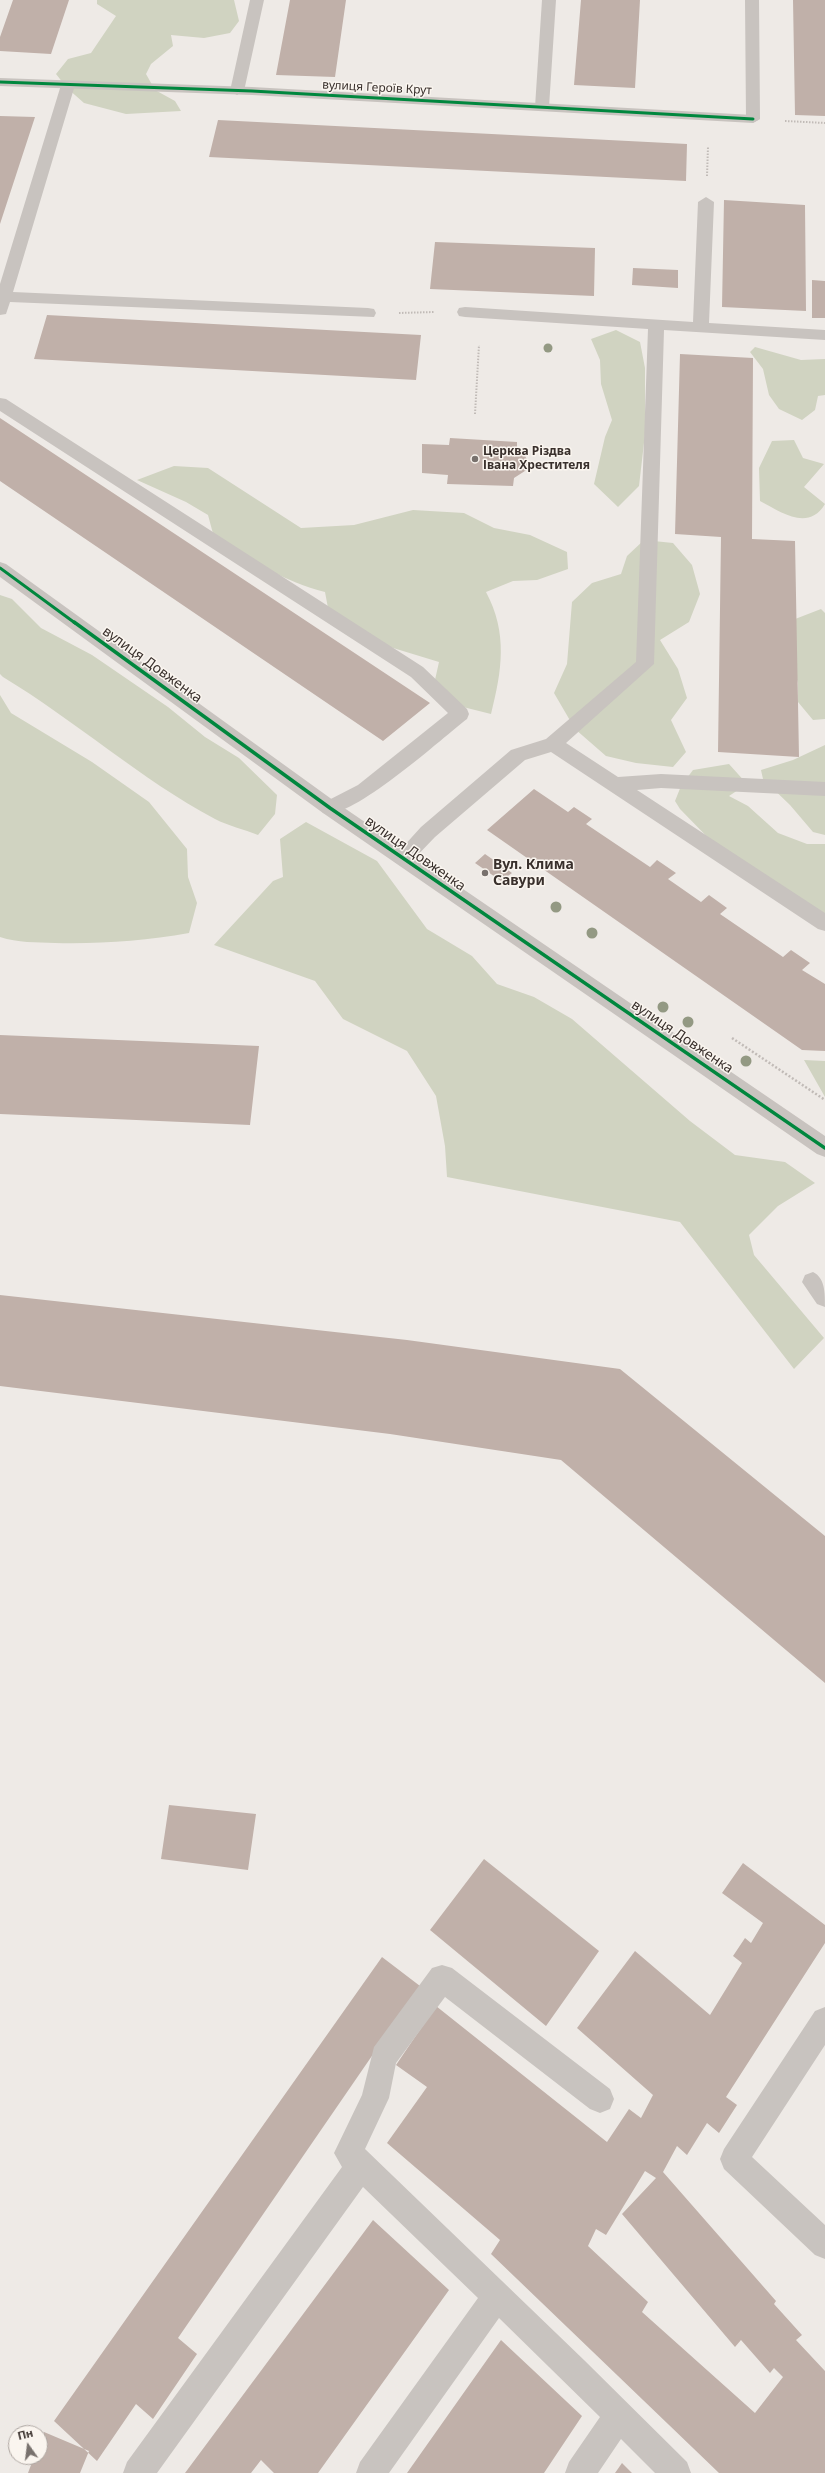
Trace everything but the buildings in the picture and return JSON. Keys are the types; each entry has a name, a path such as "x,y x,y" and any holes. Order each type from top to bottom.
{"street":[{"path":"237,91 257,0"},
{"path":"542,107 549,0"},
{"path":"752,0 753,119"},
{"name":"вулиця Героїв Крут","path":"0,82 237,91 753,119"},
{"path":"68,85 2,304 368,313"},
{"path":"701,327 706,202"},
{"path":"464,312 825,335"},
{"path":"402,858 428,832 518,755 553,744 645,664 656,324"},
{"path":"0,403 416,672 460,714 365,790 330,808"},
{"name":"вулиця Довженка","path":"0,568 330,808 825,1148"},
{"path":"553,744 825,923"},
{"path":"613,784 661,781 825,790"},
{"path":"600,2099 442,1978 384,2057 375,2098 348,2153 497,2296 676,2473"},
{"path":"825,2021 734,2159 825,2245"},
{"path":"138,2473 361,2165"},
{"path":"371,2473 497,2296"},
{"path":"580,2473 618,2415"}],"path":[{"path":"706,202 709,117"},
{"path":"753,119 825,123"},
{"path":"368,313 464,312"},
{"path":"475,414 481,313"}],"green space":[{"path":"97,0 234,0 239,21 230,33 204,38 171,35 173,46 151,64 146,74 155,90 175,101 181,111 126,114 84,103 67,88 56,74 68,59 91,53 116,16 97,4"},
{"path":"616,330 640,342 645,368 645,434 639,486 618,507 594,484 605,437 612,420 601,384 600,360 591,339"},
{"path":"755,347 801,360 825,359 825,395 818,396 815,410 802,420 779,409 769,395 763,369 750,352"},
{"path":"794,440 803,458 824,464 804,487 825,504 811,517 794,517 760,501 759,468 772,441"},
{"path":"174,466 208,468 301,528 354,525 413,510 464,513 494,528 530,535 567,552 568,569 537,580 513,581 486,592 498,622 500,637 500,667 495,698 491,714 459,706 435,680 439,662 367,640 331,624 325,592 310,588 282,576 215,541 208,515 186,502 137,480"},
{"path":"644,540 673,543 692,565 700,594 689,622 660,640 678,669 687,698 671,720 686,752 673,767 636,763 606,756 575,729 554,693 567,664 572,602 592,583 621,574 627,556"},
{"path":"0,595 12,599 41,628 92,655 168,707 205,737 239,758 277,795 275,814 258,835 215,819 187,803 134,768 30,694 3,677 0,674"},
{"path":"821,609 825,613 825,719 813,720 798,702 798,683 786,642 790,621"},
{"path":"0,695 11,713 92,762 149,802 187,849 188,877 197,903 189,933 139,940 89,943 27,942 0,937"},
{"path":"825,745 825,835 813,832 790,805 763,779 761,770 793,760"},
{"path":"729,764 747,784 729,796 748,806 778,833 807,844 825,844 825,915 719,849 680,809 675,801 681,786 693,770"},
{"path":"306,822 377,861 427,929 472,956 497,984 534,997 572,1019 690,1121 735,1155 785,1162 815,1183 778,1206 749,1235 754,1255 824,1338 794,1369 680,1222 447,1177 445,1146 436,1096 407,1051 343,1019 315,981 214,945 273,881 283,877 280,839"},
{"path":"804,1060 825,1061 825,1097"}],"cycle path":[{"path":"0,82 252,91 753,119"},
{"path":"0,568 330,808 825,1148"}],"place":[{"name":"Церква Різдва Івана Хрестителя","path":"475,459"},
{"name":"Вул. Клима Савури","path":"485,873"}]}
